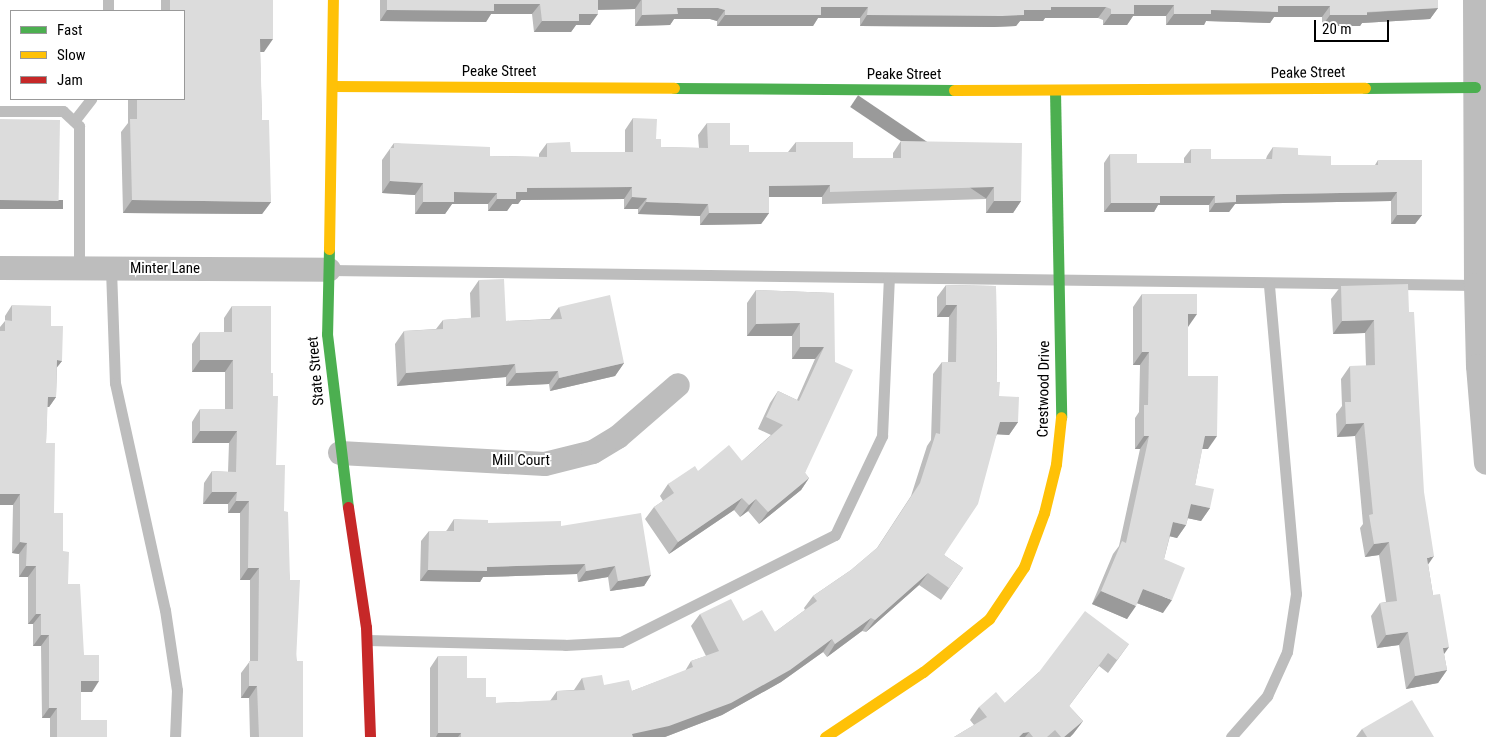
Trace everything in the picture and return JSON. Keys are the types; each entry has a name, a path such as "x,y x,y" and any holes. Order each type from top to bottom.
{"street":[{"name":"State Street","path":"333,0 327,334 340,453 367,640 370,737"},
{"path":"1475,0 1476,286 1478,366 1486,463"},
{"name":"Peake Street","path":"332,86 1055,91 1475,87"},
{"name":"Crestwood Drive","path":"825,737 923,672 989,619 1024,567 1044,513 1056,464 1062,407 1055,91"},
{"name":"Minter Lane","path":"0,268 329,270"},
{"name":"Mill Court","path":"340,453 544,464 593,452 618,437 678,385"}],"lane":[{"path":"74,121 90,100"},
{"path":"0,111 63,111 79,126 79,269"},
{"path":"111,269 115,383 165,610 176,690 175,737"},
{"path":"329,270 1476,286"},
{"path":"367,640 565,645 621,642 835,535 882,436 889,278"},
{"path":"1231,737 1267,696 1287,652 1296,594 1269,283"}],"building":[{"path":"170,0 273,0 273,39 260,39 262,120 269,120 271,202 132,200 130,119 137,119 137,100 185,100 185,10 170,10"},
{"path":"387,0 598,0 598,14 579,14 579,21 542,21 540,4 494,4 494,11 387,10"},
{"path":"642,0 1438,0 1438,8 1367,12 1367,15 1330,15 1330,6 1278,6 1278,12 1211,10 1211,14 1174,14 1174,5 1134,5 1134,14 1111,14 1111,9 1106,7 1051,7 1051,10 1024,10 1024,15 1002,16 867,15 868,7 821,7 821,15 725,15 725,10 718,8 677,8 678,14 642,15"},
{"path":"633,118 657,119 656,139 661,139 661,147 708,148 707,123 730,123 730,145 749,145 749,152 796,152 796,142 853,142 853,158 901,158 901,141 1022,143 1021,201 994,201 994,187 830,192 830,185 769,186 769,213 709,213 708,204 646,202 647,198 632,197 632,187 527,188 527,192 516,192 516,199 497,199 497,193 454,192 454,202 423,202 423,183 390,181 390,148 394,148 394,143 490,147 490,156 547,157 547,143 570,142 571,152 633,152"},
{"path":"0,119 60,120 59,201 0,200"},
{"path":"1273,147 1298,148 1298,155 1331,156 1331,165 1378,165 1378,160 1422,160 1422,215 1397,215 1397,192 1236,195 1236,202 1215,203 1215,196 1160,196 1160,203 1111,203 1110,154 1137,154 1137,163 1191,163 1191,149 1211,149 1211,159 1272,159"},
{"path":"504,279 506,321 562,319 559,307 610,295 624,363 559,378 558,371 516,373 515,364 406,373 404,331 443,329 443,320 480,317 479,280"},
{"path":"1408,284 1409,312 1414,312 1424,492 1434,556 1427,558 1433,595 1440,594 1449,647 1443,648 1447,670 1415,676 1408,632 1386,635 1380,603 1397,601 1389,542 1374,544 1369,515 1373,514 1364,423 1346,424 1345,402 1351,402 1350,366 1375,365 1374,320 1342,321 1341,286"},
{"path":"946,285 996,286 997,382 1000,382 999,396 1019,397 1018,422 1000,422 978,504 944,555 963,568 949,588 928,573 875,620 871,618 835,644 832,639 790,670 731,703 669,726 632,734 633,737 461,737 461,733 438,733 438,656 467,656 467,678 486,678 486,697 496,697 496,703 557,700 557,691 585,690 582,678 602,675 604,685 629,680 632,691 693,667 691,661 719,651 700,614 731,599 743,621 762,610 775,632 817,601 813,596 851,570 878,547 920,483 936,433 940,434 942,362 956,362 957,305 946,305"},
{"path":"756,290 834,293 835,362 853,370 805,473 809,478 768,512 756,499 749,505 742,498 678,542 654,507 674,493 668,484 695,466 698,471 729,445 742,461 783,425 766,417 778,391 799,401 824,347 800,347 800,323 756,324"},
{"path":"1142,294 1197,294 1197,314 1188,314 1188,376 1218,376 1217,436 1205,436 1195,485 1214,489 1210,508 1191,504 1186,525 1173,522 1164,559 1185,568 1172,600 1143,589 1136,606 1101,591 1122,541 1126,543 1149,436 1144,436 1144,405 1148,405 1149,352 1142,352"},
{"path":"12,305 51,306 51,326 63,326 62,361 57,360 56,397 48,397 46,443 55,443 54,513 63,513 63,551 69,552 68,584 80,584 84,655 99,655 99,681 81,681 81,720 107,720 107,737 57,737 57,708 49,708 49,635 41,635 41,614 36,614 36,566 26,566 27,543 20,542 20,494 0,494 0,331 5,331 5,320 12,321"},
{"path":"232,306 271,306 271,373 273,373 273,396 278,396 276,465 285,465 284,511 288,512 290,580 300,580 296,661 303,661 303,737 259,737 257,686 249,686 249,661 258,661 259,568 248,568 249,501 236,501 237,492 212,492 212,471 236,472 237,431 200,431 200,409 233,409 233,360 200,360 200,332 232,332"},
{"path":"641,513 651,575 618,581 615,566 586,571 585,564 487,567 487,571 428,570 429,531 454,531 454,519 488,520 488,523 561,521 561,526"},
{"path":"1085,611 1129,644 1117,660 1108,653 1069,706 1083,721 1064,737 1061,737 1055,730 1047,737 1033,737 1029,732 1023,733 1019,737 954,737 987,717 979,707 996,692 1005,703 1039,672"},
{"path":"1412,700 1434,737 1367,737 1362,729"}],"traffic: fast":[{"path":"1365,88 1475,87"},
{"path":"674,88 954,90"},
{"path":"1055,91 1061,417"},
{"path":"329,249 327,334 348,507"}],"traffic: slow":[{"path":"329,249 333,0"},
{"path":"332,86 674,88"},
{"path":"954,90 1365,88"},
{"path":"825,737 923,672 989,619 1024,567 1044,513 1056,464 1061,417"}],"traffic: jam":[{"path":"348,507 366,627 370,737"}]}
